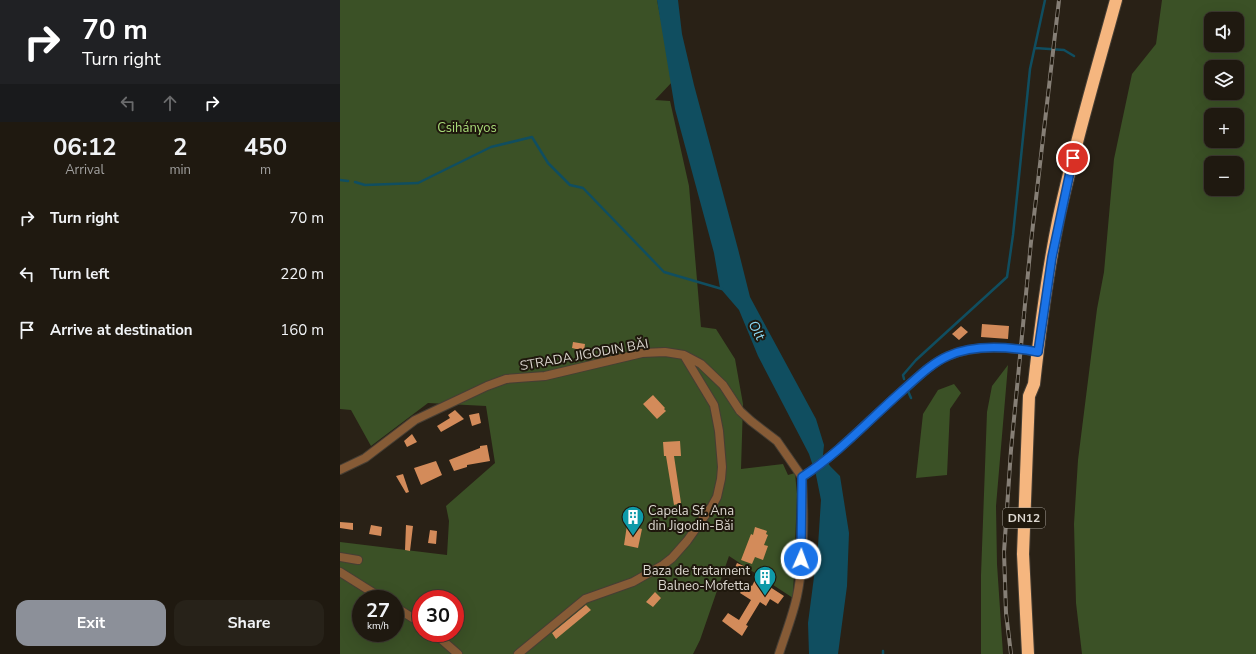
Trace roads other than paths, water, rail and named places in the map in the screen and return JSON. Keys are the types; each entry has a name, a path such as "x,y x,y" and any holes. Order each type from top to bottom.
{"highway":[{"name":"DN12","path":"1028,654 1023,554 1029,396 1034,384 1044,305 1058,221 1083,118 1116,0"},
{"name":"DN12","path":"1034,384 1037,398 1032,478 1030,554 1035,654"}],"street":[{"path":"779,654 797,596 800,574 803,516 802,477 830,456 915,380 946,357 962,352 984,349 1021,349 1038,352"},
{"name":"STRADA JIGODIN BĂI","path":"340,470 365,458 414,420 428,412 506,379 545,376 642,353 665,352 684,355 701,364 723,385 740,411 777,441 802,477"},
{"path":"518,654 585,599 633,582 663,565 672,558 687,541 712,506 719,488 722,467 714,405 684,355"},
{"path":"340,557 358,560"},
{"path":"340,572 369,590"},
{"path":"444,642 458,654"}],"water":[{"name":"Olt","path":"657,0 678,0 682,34 694,85 750,297 816,419 824,445 823,455 830,466 840,476 849,533 847,586 838,654 809,654 808,623 818,546 821,500 816,475 809,454 758,356 739,310 720,288 714,253 675,109"}],"waterway":[{"path":"904,379 903,375 916,360 1007,277 1013,235 1030,69 1045,0"},
{"path":"1035,48 1064,50 1074,56"},
{"path":"355,182 365,185 418,183 491,147 532,137 548,163 570,185 583,188 664,272 722,289"},
{"path":"340,180 348,181"},
{"path":"908,391 911,398"}],"railway":[{"path":"1011,654 1006,613 1004,552 1011,450 1031,242 1059,0"}],"place":[{"name":"Capela Sf. Ana din Jigodin-Băi","path":"633,536"},
{"name":"Baza de tratament Balneo-Mofetta","path":"765,596"}],"park label":[{"name":"Csihányos","path":"467,127"}]}
